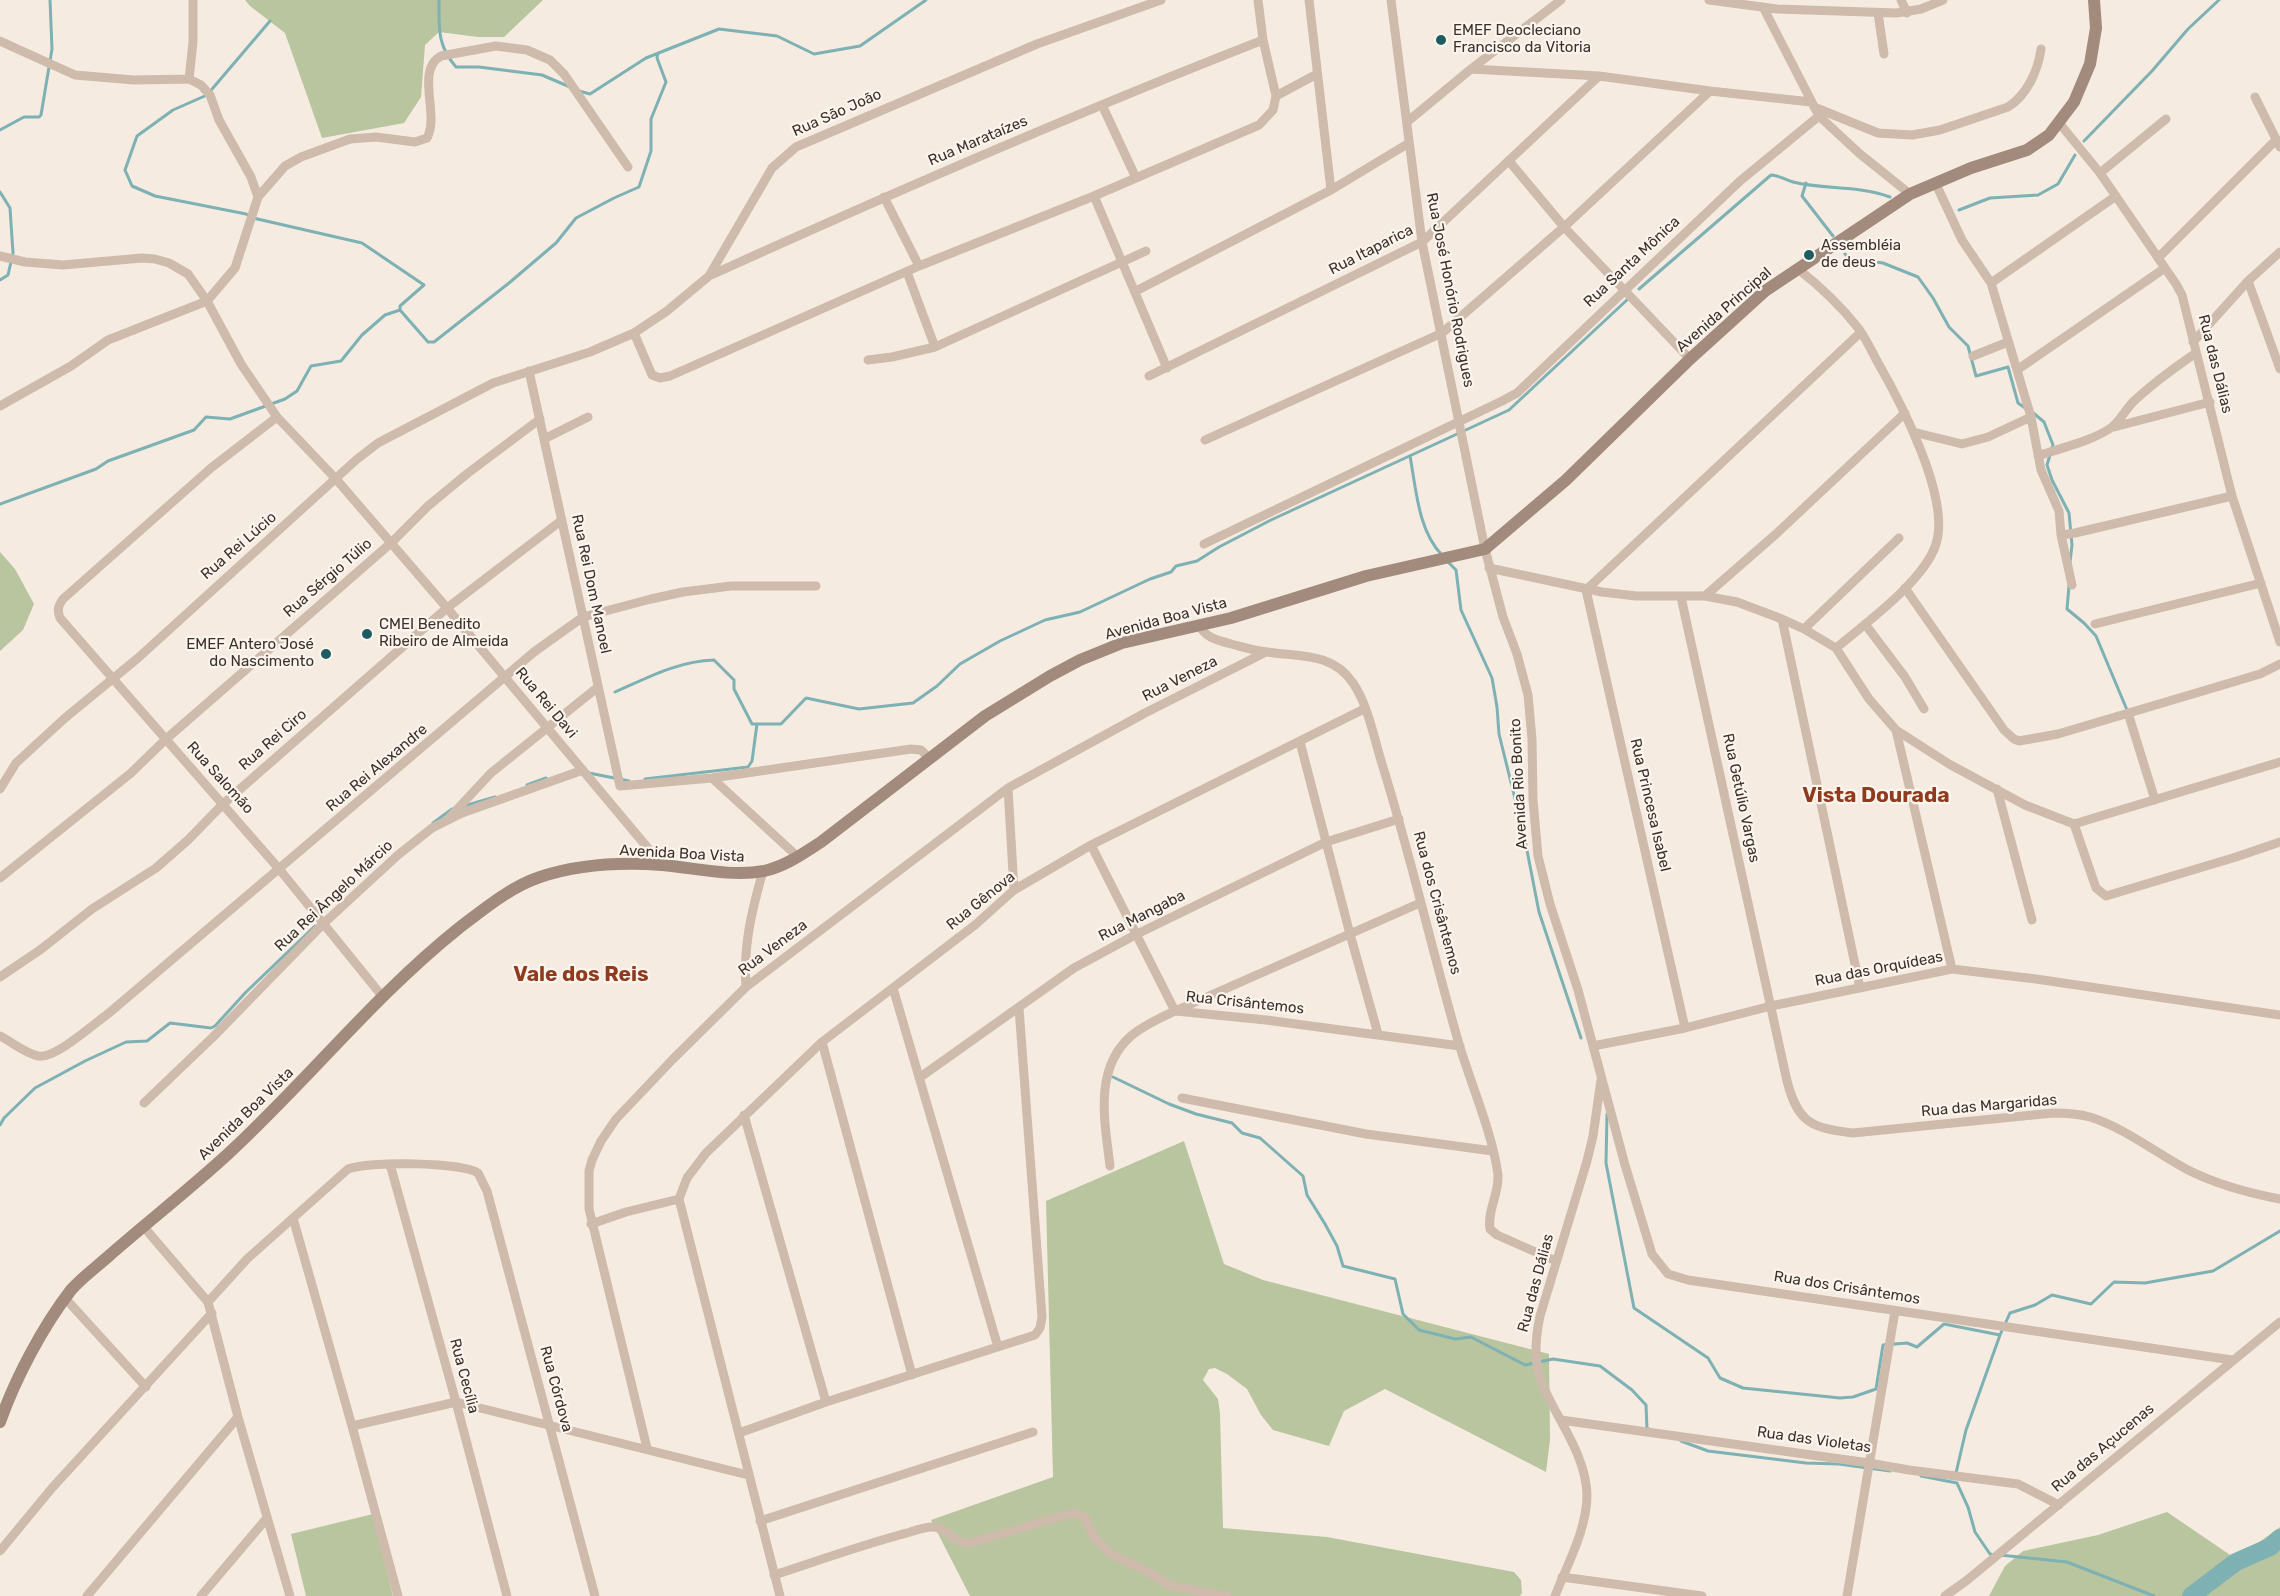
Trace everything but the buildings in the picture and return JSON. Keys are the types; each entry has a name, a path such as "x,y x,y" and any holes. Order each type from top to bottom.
{"street":[{"path":"189,79 193,42 193,0"},
{"name":"Rua São João","path":"530,371 590,352 634,333 667,311 709,276 772,168 796,147 1037,44 1161,0"},
{"path":"634,333 652,375 665,378 920,266 1094,196 1259,125 1268,117 1276,96 1263,40 1258,0"},
{"path":"1309,0 1331,190"},
{"name":"Rua José Honório Rodrigues","path":"1391,0 1422,242 1485,549"},
{"path":"1407,122 1471,69 1561,0"},
{"path":"1708,0 1763,7 1878,13 1907,13 1943,0"},
{"path":"1901,0 1907,13"},
{"name":"Avenida Principal","path":"1485,549 1566,480 1690,359 1765,291 1910,194 1935,182 2027,150 2060,124 2079,93 2090,64 2096,28 2094,0"},
{"path":"1763,7 1814,108 1860,153 1910,194"},
{"path":"1878,13 1884,54"},
{"name":"Rua Marataízes","path":"709,276 884,197 1263,40"},
{"path":"2,41 75,75 134,80 189,79 201,85 210,95 219,120 251,177 258,197"},
{"path":"0,406 71,366 108,340 207,301 232,274 239,261 258,197 285,166 301,157 350,139 376,136 415,142 424,140 429,134 430,127 429,70 434,60 441,56 485,47 512,47 527,50 550,60 564,74 628,167"},
{"path":"1471,69 1599,76 1710,91 1814,108 1878,133 1925,134 2016,102 2036,70 2041,49"},
{"path":"1276,96 1317,74"},
{"name":"Rua Itaparica","path":"1149,376 1422,242 1473,191 1509,161 1599,76"},
{"path":"1205,440 1442,333 1564,227 1710,91"},
{"path":"2158,258 2278,144 2255,97"},
{"path":"1102,105 1136,178"},
{"name":"Rua Santa Mônica","path":"1204,544 1517,393 1814,108"},
{"path":"2100,173 2166,119"},
{"name":"Rua das Dálias","path":"2060,124 2100,173 2182,295 2232,496 2280,642"},
{"path":"1136,291 1331,190 1409,143"},
{"path":"1509,161 1564,227 1690,359"},
{"path":"1935,182 1962,240 1991,283 2031,417 2041,470 2059,511 2061,535 2072,585"},
{"path":"1094,196 1167,368"},
{"path":"1991,283 2116,196"},
{"path":"884,197 920,266"},
{"path":"868,360 935,347 1146,252"},
{"path":"2193,342 2248,281 2280,252"},
{"name":"Rua Rei Davi","path":"0,256 47,264 142,258 169,263 188,274 207,301 241,364 277,417 336,479 447,608 662,865"},
{"path":"2018,370 2165,268"},
{"path":"1798,269 1821,286 1861,332 1905,413 1935,497 1938,533 1932,554 1905,588 1836,648"},
{"path":"907,272 935,347"},
{"path":"2248,281 2280,369"},
{"path":"1586,590 1861,332"},
{"path":"1973,356 2008,342"},
{"path":"2114,426 2126,409 2145,390 2196,353"},
{"name":"Rua Rei Dom Manoel","path":"530,371 620,786"},
{"name":"Rua Rei Lúcio","path":"0,789 16,763 65,718 138,658 378,443 493,383 530,371"},
{"path":"2038,456 2114,426 2210,402"},
{"path":"1705,596 1776,534 1905,413"},
{"name":"Rua Salomão","path":"277,417 211,468 63,599 58,607 58,613 165,740 280,870 382,996"},
{"path":"544,439 588,417"},
{"path":"1913,432 1962,444 1988,437 2031,417"},
{"name":"Rua Sérgio Túlio","path":"0,878 131,773 165,740 391,543 428,506 540,419"},
{"path":"2061,535 2232,496"},
{"name":"Rua Rei Ciro","path":"0,977 40,950 92,909 156,868 224,804 447,608 562,520"},
{"path":"1804,629 1899,538"},
{"name":"Avenida Rio Bonito","path":"1485,549 1503,617 1517,654 1528,695 1533,739 1533,800 1538,856 1601,1075"},
{"name":"Avenida Boa Vista","path":"0,1422 45,1326 73,1287 197,1182 253,1131 382,996 451,935 517,886 572,867 662,865 740,873 763,871 798,857 985,716 1080,660 1122,643 1231,618 1366,576 1485,549"},
{"path":"1489,568 1533,576 1586,590 1636,596 1705,596 1737,602 1782,619 1836,648 1869,699 1896,729 1949,764 2025,805 2074,824 2280,762"},
{"path":"2096,624 2260,583"},
{"name":"Rua Rei Alexandre","path":"0,1036 36,1056 45,1057 56,1052 109,1013 280,870 534,652 583,617 693,590 731,586 816,586"},
{"path":"1905,588 2004,730 2014,739 2026,740 2058,734 2260,674 2280,664"},
{"name":"Rua Princesa Isabel","path":"1586,590 1685,1028"},
{"name":"Rua Getúlio Vargas","path":"1681,597 1771,1006"},
{"path":"1782,619 1860,988"},
{"name":"Rua dos Crisântemos","path":"1198,624 1207,637 1266,652 1311,656 1332,664 1353,682 1364,709 1399,819 1460,1046 1493,1151 1498,1185 1490,1229 1497,1236 1556,1262"},
{"path":"1865,624 1905,677 1924,709"},
{"name":"Rua Veneza","path":"647,1448 589,1209 588,1180 592,1160 601,1141 616,1119 746,987 1008,788 1145,713 1266,652"},
{"path":"447,820 491,773 549,729 598,687"},
{"name":"Rua Gênova","path":"679,1199 693,1168 744,1115 822,1042 975,925 1014,890 1091,845 1364,709"},
{"path":"2128,713 2154,800"},
{"path":"1896,729 1952,969"},
{"path":"1300,741 1378,1034"},
{"path":"606,796 620,786 712,778 911,748 921,750 928,757"},
{"name":"Rua Rei Ângelo Márcio","path":"144,1102 213,1037 323,924 398,855 432,828 447,820 583,770"},
{"path":"712,778 798,857"},
{"path":"1008,788 1014,890"},
{"path":"1997,789 2032,920"},
{"name":"Rua Mangaba","path":"919,1078 1074,968 1135,935 1326,842 1399,819"},
{"path":"2074,824 2096,888 2106,896 2280,842"},
{"name":"Rua Crisântemos","path":"1091,845 1175,1011 1378,1034 1460,1046"},
{"path":"746,987 744,959 746,936 763,871"},
{"path":"1110,1166 1104,1108 1107,1073 1121,1046 1131,1036 1144,1026 1175,1011 1420,903"},
{"name":"Rua das Orquídeas","path":"1594,1049 1771,1006 1952,969 2280,1015"},
{"path":"893,988 998,1347"},
{"name":"Rua das Margaridas","path":"1771,1006 1792,1100 1803,1118 1816,1125 1853,1133 2054,1113 2091,1117 2189,1170 2230,1189 2280,1199"},
{"path":"739,1433 826,1402 1026,1340 1035,1335 1040,1328 1042,1317 1019,1008"},
{"path":"822,1042 912,1375"},
{"name":"Rua das Dálias","path":"1555,1596 1582,1523 1587,1494 1578,1458 1543,1387 1536,1355 1536,1336 1587,1161 1593,1136 1601,1075"},
{"name":"Rua dos Crisântemos","path":"1601,1075 1652,1254 1668,1274 1688,1280 2232,1360"},
{"path":"1182,1098 1366,1134 1493,1151"},
{"path":"744,1115 826,1402"},
{"path":"208,1302 247,1259 348,1169 368,1164 390,1164"},
{"name":"Rua Córdova","path":"390,1164 468,1168 478,1173 487,1191 595,1596"},
{"name":"Rua Cecília","path":"390,1164 507,1596"},
{"path":"591,1224 626,1212 679,1199 780,1596"},
{"path":"293,1218 398,1596"},
{"path":"143,1227 208,1302 238,1417 290,1596"},
{"path":"65,1298 146,1387"},
{"path":"1847,1596 1895,1311"},
{"path":"0,1551 52,1488 212,1313"},
{"name":"Rua das Açucenas","path":"1945,1596 2280,1322"},
{"path":"352,1426 456,1402 748,1475"},
{"path":"87,1596 238,1417"},
{"name":"Rua das Violetas","path":"1561,1420 2018,1484 2059,1505"},
{"path":"760,1521 1033,1432"},
{"path":"774,1575 877,1541 929,1527 941,1529 963,1544 1069,1514 1079,1514 1085,1518 1098,1542 1112,1555 1176,1587 1227,1596"},
{"path":"201,1596 267,1518"},
{"path":"1562,1577 1702,1596"}],"green space":[{"path":"245,0 543,0 504,37 478,37 439,32 425,45 421,97 404,123 322,138 285,33"},
{"path":"0,552 15,569 34,604 23,630 0,651"},
{"path":"1184,1141 1224,1264 1263,1280 1549,1354 1550,1440 1546,1472 1385,1389 1344,1411 1329,1446 1273,1430 1261,1415 1247,1389 1227,1374 1215,1368 1209,1369 1203,1380 1218,1399 1220,1413 1223,1528 1327,1537 1514,1572 1521,1580 1522,1593 1520,1596 970,1596 931,1520 1053,1477 1046,1201"},
{"path":"2167,1512 2236,1559 2280,1527 2280,1596 1989,1596 2005,1566 2023,1551 2098,1535"},
{"path":"373,1514 393,1596 306,1596 291,1534"}],"waterway":[{"path":"0,130 24,117 41,115 52,49 50,0"},
{"path":"439,0 439,28 442,44 456,67 479,67 542,75 570,87"},
{"path":"579,91 590,94 646,58 719,29 777,36 814,54 860,46 926,0"},
{"path":"2084,141 2152,71 2188,29 2219,0"},
{"path":"0,504 194,430 206,417 230,419 285,399 297,391 311,366 341,361 362,335 385,315 400,310 400,306 424,285 362,243 253,218 246,214 155,196 132,186 125,170 137,136 173,110 207,95 270,21"},
{"path":"400,310 428,342 434,342 556,243 576,218 639,187 651,151 651,119 666,82 657,58 658,53"},
{"path":"1959,210 1990,198 2038,195 2058,184 2075,155"},
{"path":"1639,289 1771,175 1793,182 1866,191 1890,197"},
{"path":"1806,183 1802,196 1833,236"},
{"path":"0,192 10,208 13,253 8,275 0,280"},
{"path":"1845,254 1850,259 1883,263 1918,277 1949,327 1968,346 1976,376 2008,367 2018,403 2025,408"},
{"path":"615,692 675,667 714,660 734,680 734,689 752,724 781,724 806,698 859,709 913,703 937,686 960,664 1000,641 1045,620 1080,612 1150,579 1171,572 1176,566 1197,561 1271,520 1509,410 1628,299"},
{"path":"2031,411 2044,422 2053,445 2047,465 2069,513 2072,545 2070,562"},
{"path":"1410,456 1423,522 1434,545 1442,555"},
{"path":"1448,562 1456,570 1461,610 1492,678 1499,734 1524,835 1539,912 1581,1038"},
{"path":"2069,586 2067,609 2096,636 2127,710"},
{"path":"645,779 748,767 752,761 757,724"},
{"path":"589,773 629,781"},
{"path":"527,785 546,778"},
{"path":"464,806 495,797"},
{"path":"433,823 452,809"},
{"path":"0,1125 4,1118 35,1088 126,1042 147,1041 170,1023 211,1028 215,1026 246,992 315,926"},
{"path":"1113,1077 1169,1104 1232,1123 1242,1133 1260,1138 1303,1176 1307,1195 1337,1246 1343,1266 1395,1279 1403,1314 1419,1330 1455,1339 1471,1337 1525,1365 1553,1359 1600,1366 1632,1390 1646,1405 1647,1429 1649,1429"},
{"path":"1607,1114 1606,1163 1634,1308 1708,1358 1720,1378 1743,1388 1840,1398 1853,1397 1876,1389 1883,1345 1907,1343 1917,1347 1944,1324 2000,1335"},
{"path":"1956,1473 1966,1430 2010,1313 2035,1305 2052,1295 2091,1304 2114,1282 2145,1283 2213,1271 2280,1231"},
{"path":"1681,1441 1708,1451 1890,1471"},
{"path":"1921,1476 1957,1483"},
{"path":"1957,1483 1968,1507 1975,1532 1990,1554 1994,1555"},
{"path":"2191,1596 2236,1562 2270,1547 2280,1538"},
{"path":"2000,1555 2067,1562 2154,1596"}],"place":[{"name":"EMEF Deocleciano Francisco da Vitoria","path":"1441,40"},
{"name":"Assembléia de deus","path":"1809,255"},
{"name":"CMEI Benedito Ribeiro de Almeida","path":"367,634"},
{"name":"EMEF Antero José do Nascimento","path":"326,654"}],"district":[{"name":"Vista Dourada","path":"1876,796"},
{"name":"Vale dos Reis","path":"581,975"}]}
